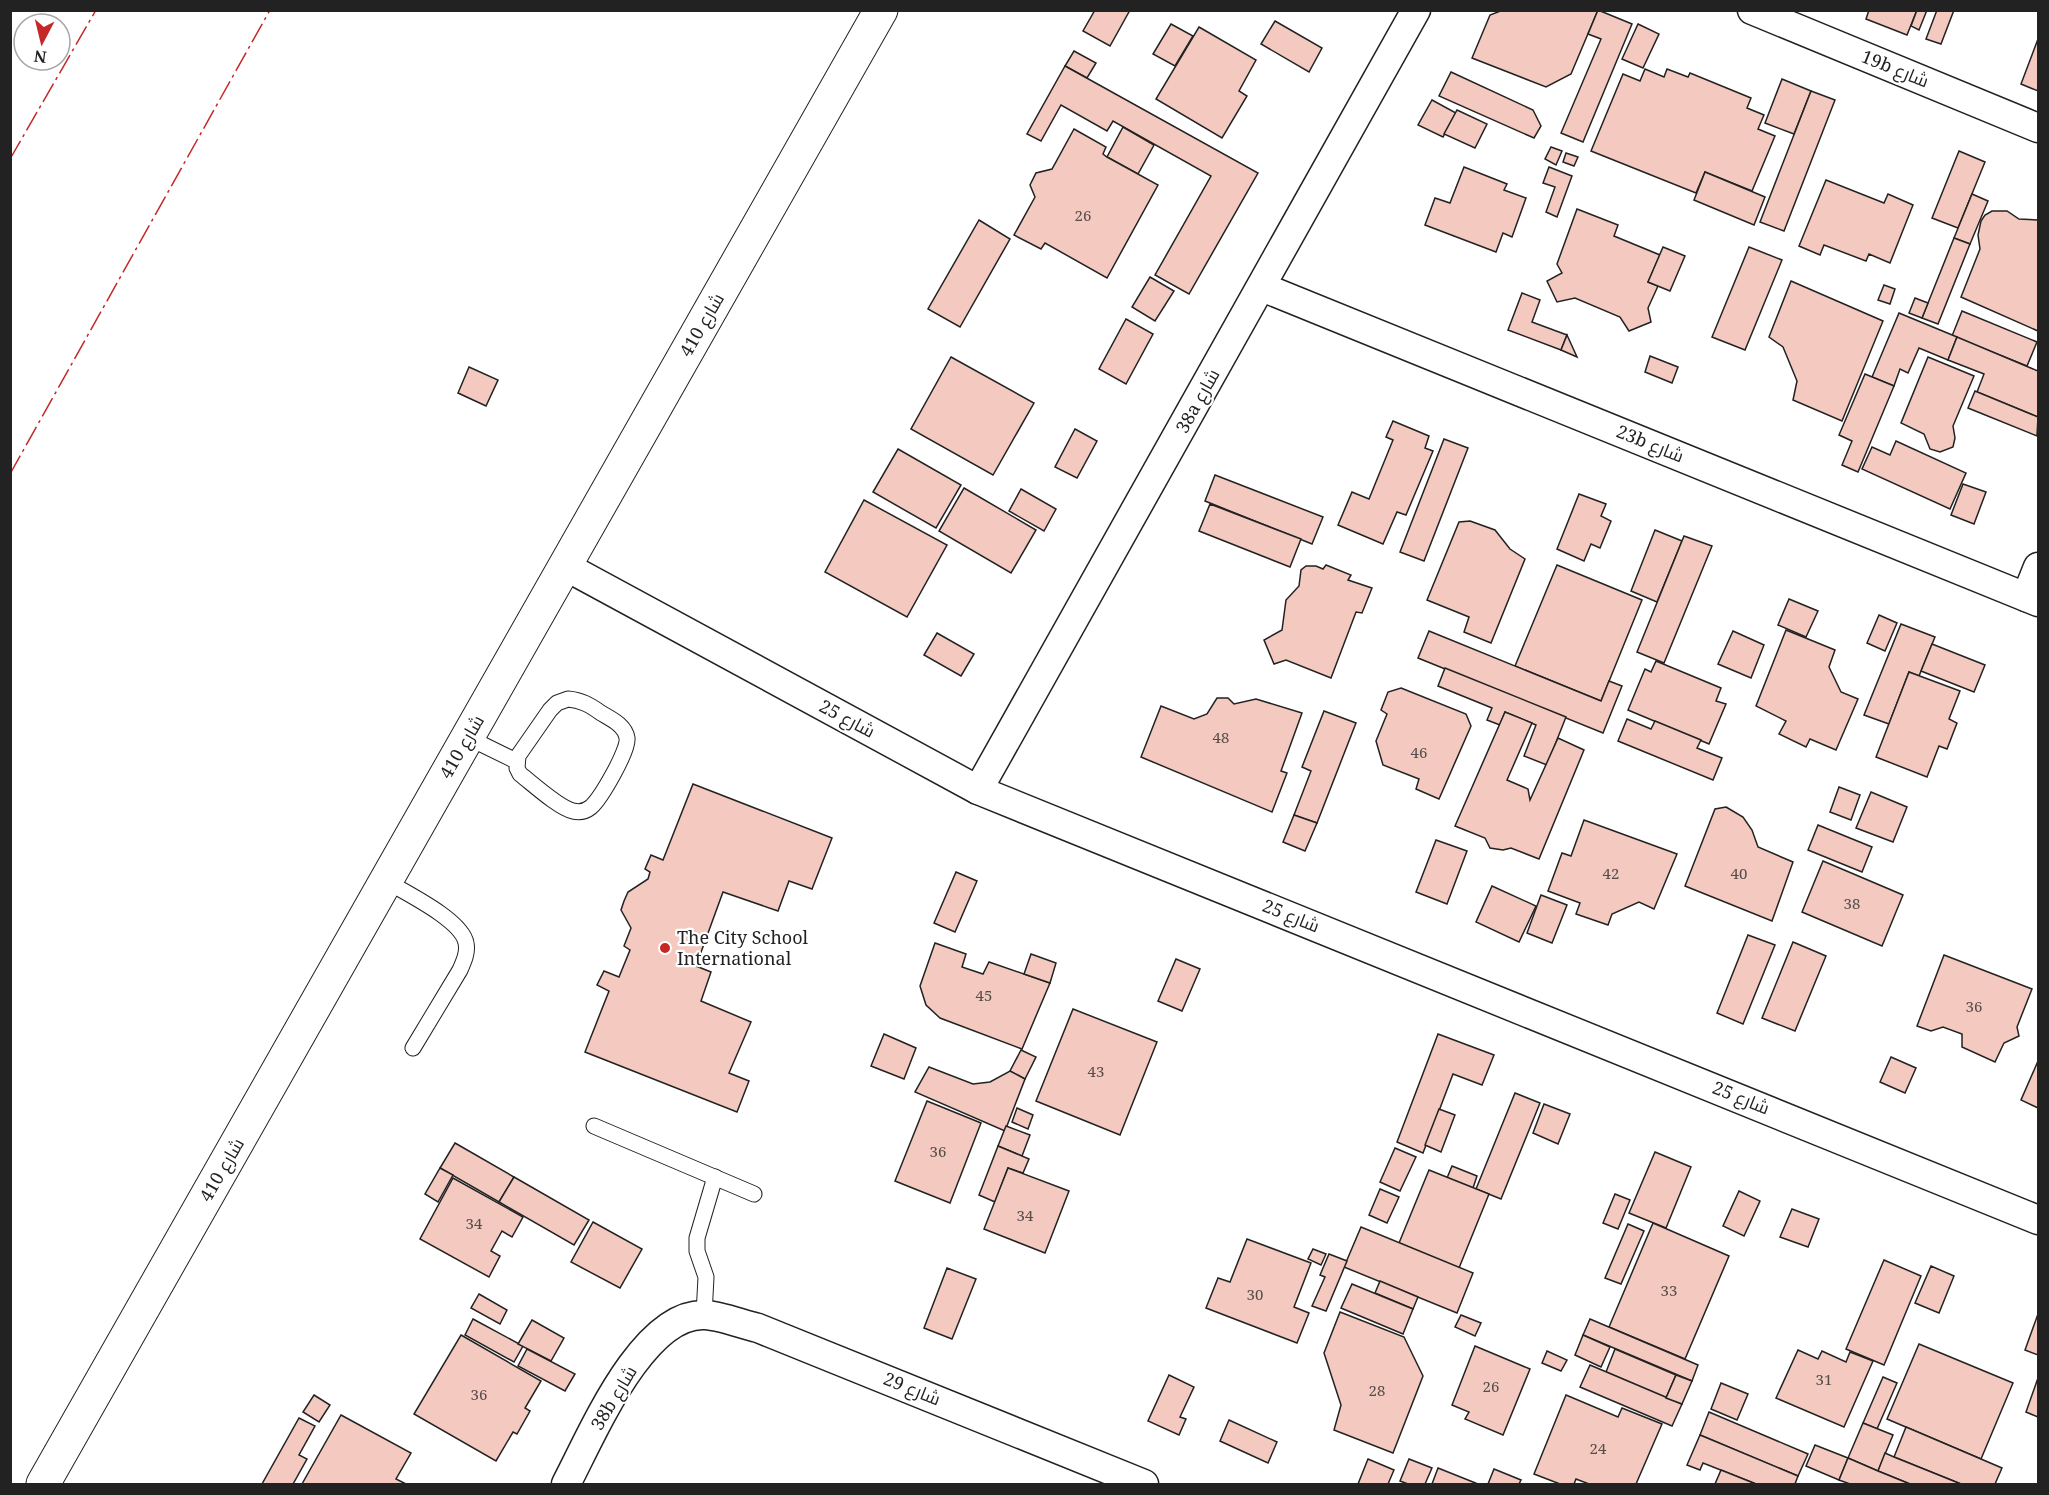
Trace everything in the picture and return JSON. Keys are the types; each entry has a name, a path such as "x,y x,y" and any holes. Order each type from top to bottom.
{"street":[{"name":"شارع 410","path":"43,1485 881,10"},
{"name":"38a شارع","path":"978,790 1416,10"},
{"name":"19b شارع","path":"1752,10 2038,128"},
{"name":"23b شارع","path":"1262,287 2032,599"},
{"name":"شارع 25","path":"565,566 978,790 2038,1220"},
{"path":"2032,599 2038,567"},
{"name":"شارع 29","path":"675,1321 704,1315 758,1328 1144,1485"},
{"name":"38b شارع","path":"566,1485 619,1385 652,1339 675,1321"}],"lane":[{"path":"467,737 516,761 520,774 573,811 583,811 591,806 626,749 627,739 623,729 615,722 579,700 568,699 557,703 550,710 516,761"},
{"path":"386,881 450,921 461,930 466,943 466,957 460,970 413,1048"},
{"path":"594,1126 754,1194"},
{"path":"704,1315 706,1277 697,1251 697,1238 715,1177"}],"building":[{"path":"1095,10 1130,10 1110,46 1083,31"},
{"path":"1503,10 1598,10 1571,74 1546,87 1472,58 1490,15"},
{"path":"1598,10 1632,24 1583,142 1561,133 1601,39 1588,34"},
{"path":"1869,10 1917,10 1907,35 1866,19"},
{"path":"1917,10 1927,10 1919,30 1911,26"},
{"path":"1937,10 1954,10 1941,44 1926,39"},
{"path":"1275,21 1322,48 1309,72 1261,44"},
{"path":"1171,24 1193,36 1175,66 1153,54"},
{"path":"1638,24 1659,34 1643,68 1622,59"},
{"path":"1199,27 1256,60 1239,91 1247,96 1222,138 1156,99"},
{"path":"2038,39 2038,91 2021,84"},
{"path":"1074,51 1096,63 1087,78 1065,66"},
{"path":"1065,66 1258,173 1189,294 1155,275 1211,176 1113,121 1107,131 1061,105 1041,141 1027,134"},
{"path":"1645,69 1664,77 1667,69 1688,77 1690,73 1751,98 1747,108 1764,115 1758,129 1775,136 1752,191 1705,172 1696,193 1591,151 1623,74 1640,81"},
{"path":"1451,72 1533,110 1541,126 1534,138 1439,96"},
{"path":"1782,79 1811,91 1794,134 1765,123"},
{"path":"1811,91 1835,100 1784,231 1760,222"},
{"path":"1432,100 1456,113 1443,137 1418,125"},
{"path":"1457,110 1487,124 1475,148 1444,134"},
{"path":"1123,127 1154,145 1138,174 1107,157"},
{"path":"1074,129 1106,147 1103,154 1107,157 1158,185 1107,278 1045,243 1041,249 1014,235 1035,197 1030,185 1036,173 1052,169"},
{"path":"1551,147 1562,151 1556,165 1545,159"},
{"path":"1959,151 1985,162 1958,228 1932,218"},
{"path":"1566,153 1578,157 1574,166 1563,162"},
{"path":"1464,167 1507,184 1504,190 1526,198 1512,237 1503,233 1496,252 1425,225 1435,198 1450,203"},
{"path":"1549,167 1572,176 1557,217 1546,212 1555,187 1543,183"},
{"path":"1705,172 1765,197 1754,225 1694,200"},
{"path":"1826,180 1884,203 1888,194 1913,205 1890,263 1869,254 1866,261 1824,245 1820,255 1799,246"},
{"path":"1972,194 1988,201 1970,244 1954,238"},
{"path":"1577,209 1618,225 1614,236 1660,255 1648,282 1658,286 1648,308 1651,322 1629,331 1620,317 1575,298 1557,302 1547,281 1562,273 1557,264"},
{"path":"1992,211 2007,211 2019,219 2038,220 2038,331 1961,297 1980,249 1978,235 1981,221"},
{"path":"979,220 1010,239 960,327 928,309"},
{"path":"1954,238 1970,244 1938,324 1922,318"},
{"path":"1663,247 1685,256 1670,291 1648,282"},
{"path":"1749,247 1782,260 1745,350 1712,337"},
{"path":"1150,277 1174,291 1155,321 1132,307"},
{"path":"1791,281 1883,321 1842,421 1793,400 1797,381 1783,347 1769,337"},
{"path":"1884,285 1895,289 1890,304 1878,300"},
{"path":"1522,293 1540,300 1532,322 1567,335 1561,350 1508,330"},
{"path":"1915,298 1928,303 1922,318 1909,313"},
{"path":"1962,311 2037,342 2027,366 1952,336"},
{"path":"1899,313 1957,337 1948,360 1919,348 1908,373 1900,369 1894,386 1872,377"},
{"path":"1126,319 1153,334 1126,384 1099,369"},
{"path":"1567,335 1577,357 1561,350"},
{"path":"1957,337 2038,371 2038,417 1977,392 1984,374 1948,360"},
{"path":"1650,356 1678,367 1672,383 1645,372"},
{"path":"951,357 1034,403 993,475 911,429"},
{"path":"1928,357 1974,376 1953,426 1955,438 1953,447 1940,452 1930,449 1924,434 1901,423"},
{"path":"469,367 498,380 486,406 458,393"},
{"path":"1865,374 1894,386 1858,472 1842,465 1852,441 1839,435"},
{"path":"1975,391 2038,417 2037,436 1968,408"},
{"path":"1393,421 1429,436 1425,448 1433,451 1406,515 1397,512 1383,544 1338,525 1352,492 1369,499 1393,440 1386,437"},
{"path":"1075,429 1097,441 1077,478 1055,467"},
{"path":"1444,439 1468,448 1424,561 1400,552"},
{"path":"1896,441 1966,473 1950,509 1862,469 1872,447 1890,455"},
{"path":"898,449 961,485 936,528 873,492"},
{"path":"1215,475 1323,517 1312,544 1205,501"},
{"path":"1963,484 1986,492 1974,524 1951,515"},
{"path":"964,488 1036,530 1011,573 939,531"},
{"path":"1021,489 1056,509 1044,531 1009,511"},
{"path":"1579,494 1606,504 1601,516 1611,521 1600,548 1591,544 1584,561 1557,549"},
{"path":"864,500 947,545 907,617 825,572"},
{"path":"1210,504 1301,539 1290,567 1199,531"},
{"path":"1470,521 1495,530 1510,549 1525,559 1491,643 1464,632 1469,617 1427,600 1459,522"},
{"path":"1655,530 1682,541 1657,602 1631,591"},
{"path":"1684,536 1712,546 1664,663 1637,652"},
{"path":"1326,565 1351,575 1348,580 1372,588 1362,613 1356,612 1331,678 1286,660 1274,664 1264,640 1282,630 1286,600 1299,586 1301,570 1306,566 1323,569"},
{"path":"1557,565 1642,600 1601,701 1515,666"},
{"path":"1789,599 1818,611 1806,637 1778,625"},
{"path":"1879,615 1897,623 1885,651 1867,643"},
{"path":"1901,624 1935,637 1919,676 1909,672 1889,724 1864,715"},
{"path":"1786,630 1835,650 1829,667 1841,692 1858,699 1836,750 1810,739 1806,747 1779,734 1786,721 1756,706"},
{"path":"1429,631 1601,701 1609,681 1622,686 1603,733 1418,658"},
{"path":"1733,631 1764,645 1751,678 1718,664"},
{"path":"937,633 974,654 961,676 924,655"},
{"path":"1932,644 1985,665 1974,692 1921,671"},
{"path":"1656,661 1721,688 1716,701 1726,704 1709,744 1628,710 1645,669 1651,672"},
{"path":"1445,668 1566,717 1547,765 1524,756 1536,725 1505,712 1500,725 1487,720 1492,708 1438,686"},
{"path":"1909,672 1960,691 1949,719 1957,723 1947,749 1939,746 1927,777 1876,757"},
{"path":"1401,688 1466,714 1471,726 1439,799 1416,789 1419,779 1383,765 1376,741 1387,714 1381,710 1388,692"},
{"path":"1217,698 1228,698 1234,704 1256,699 1302,713 1281,771 1287,773 1272,812 1141,757 1161,706 1194,719 1207,714"},
{"path":"1324,711 1356,723 1317,823 1294,815 1311,771 1302,767"},
{"path":"1505,712 1532,723 1507,780 1528,789 1530,800 1558,738 1584,750 1539,859 1511,848 1503,850 1490,848 1485,838 1455,826"},
{"path":"1627,719 1651,729 1655,721 1701,740 1697,748 1722,758 1713,780 1618,741"},
{"name":"The City School International","path":"693,784 832,838 812,889 789,881 778,911 723,892 696,966 711,972 701,1001 751,1022 729,1073 749,1081 737,1112 585,1052 609,991 597,985 604,971 619,977 630,950 624,946 631,928 621,910 624,901 628,892 648,879 650,872 645,869 651,855 663,860"},
{"path":"1839,787 1860,795 1851,820 1830,812"},
{"path":"1871,792 1907,807 1893,842 1856,828"},
{"path":"1726,807 1743,817 1752,830 1758,847 1793,862 1772,921 1685,886 1715,809"},
{"path":"1294,815 1317,823 1305,851 1283,842"},
{"path":"1584,820 1677,854 1654,909 1639,902 1612,914 1608,925 1576,914 1580,903 1548,891 1562,853 1571,856"},
{"path":"1818,825 1872,847 1862,872 1808,850"},
{"path":"1436,840 1467,851 1447,904 1416,892"},
{"path":"1823,861 1903,895 1882,946 1802,912"},
{"path":"956,872 977,881 955,932 934,923"},
{"path":"1492,886 1536,906 1519,942 1476,922"},
{"path":"1541,895 1567,905 1552,943 1527,933"},
{"path":"1748,935 1775,945 1743,1024 1717,1013"},
{"path":"1793,942 1826,956 1795,1031 1762,1018"},
{"path":"935,943 966,954 962,967 983,974 989,962 1050,983 1022,1049 940,1018 926,1005 920,986"},
{"path":"1031,954 1056,963 1050,983 1024,974"},
{"path":"1944,955 2032,989 2017,1027 2019,1036 2004,1043 1995,1062 1962,1047 1962,1034 1943,1027 1931,1031 1917,1026"},
{"path":"1176,959 1200,969 1182,1011 1158,1001"},
{"path":"1073,1009 1157,1042 1120,1135 1036,1101"},
{"path":"884,1034 916,1048 904,1079 871,1066"},
{"path":"1438,1034 1494,1055 1482,1085 1453,1074 1423,1153 1397,1142"},
{"path":"1021,1050 1036,1057 1025,1079 1010,1071"},
{"path":"1891,1057 1916,1068 1905,1093 1880,1082"},
{"path":"2038,1061 2038,1108 2021,1100"},
{"path":"929,1067 973,1084 990,1082 1010,1071 1025,1079 1005,1131 915,1092"},
{"path":"1515,1093 1540,1103 1501,1199 1476,1189"},
{"path":"927,1101 981,1123 950,1203 895,1181"},
{"path":"1544,1104 1570,1114 1558,1144 1533,1133"},
{"path":"1017,1108 1033,1115 1028,1129 1012,1122"},
{"path":"1439,1109 1455,1115 1441,1152 1425,1145"},
{"path":"1006,1126 1030,1135 1022,1156 998,1146"},
{"path":"455,1143 514,1177 499,1202 440,1168"},
{"path":"998,1146 1029,1159 1023,1173 1008,1168 995,1202 979,1195"},
{"path":"1395,1148 1416,1157 1400,1191 1380,1182"},
{"path":"1655,1152 1691,1167 1666,1228 1629,1213"},
{"path":"1452,1166 1477,1176 1473,1188 1447,1178"},
{"path":"440,1168 453,1175 438,1202 425,1194"},
{"path":"1008,1168 1069,1191 1045,1253 984,1229"},
{"path":"1429,1170 1489,1194 1459,1268 1399,1243"},
{"path":"514,1177 589,1220 574,1245 499,1202"},
{"path":"453,1178 523,1217 512,1237 502,1231 491,1251 500,1256 489,1277 420,1239"},
{"path":"1380,1189 1399,1197 1387,1223 1369,1215"},
{"path":"1739,1191 1760,1201 1744,1236 1723,1226"},
{"path":"1615,1194 1630,1200 1618,1229 1603,1223"},
{"path":"1792,1209 1819,1219 1808,1247 1780,1237"},
{"path":"593,1222 642,1249 620,1288 571,1262"},
{"path":"1653,1223 1729,1256 1685,1359 1609,1327"},
{"path":"1628,1224 1644,1231 1621,1284 1605,1278"},
{"path":"1361,1227 1473,1273 1457,1313 1344,1267"},
{"path":"1247,1239 1311,1263 1294,1307 1309,1313 1297,1343 1206,1308 1218,1278 1230,1282"},
{"path":"1313,1249 1326,1254 1321,1265 1308,1259"},
{"path":"1329,1254 1347,1261 1326,1311 1312,1306 1325,1277 1320,1275"},
{"path":"1884,1260 1921,1276 1884,1365 1846,1349"},
{"path":"1931,1266 1954,1276 1939,1313 1915,1303"},
{"path":"947,1268 976,1279 952,1339 924,1328"},
{"path":"1380,1281 1418,1297 1413,1309 1375,1293"},
{"path":"1352,1284 1413,1309 1403,1334 1341,1308"},
{"path":"479,1294 507,1310 500,1324 471,1308"},
{"path":"1340,1312 1404,1337 1423,1376 1393,1453 1334,1430 1341,1405 1324,1353"},
{"path":"2038,1314 2038,1355 2025,1350"},
{"path":"1461,1315 1481,1323 1475,1336 1455,1327"},
{"path":"473,1319 523,1346 514,1362 465,1335"},
{"path":"1590,1319 1698,1365 1692,1381 1583,1335"},
{"path":"532,1320 564,1338 551,1361 518,1344"},
{"path":"461,1335 541,1381 525,1408 530,1411 517,1434 513,1432 496,1461 414,1414"},
{"path":"1583,1335 1610,1347 1601,1367 1575,1355"},
{"path":"1919,1344 2013,1383 1981,1459 1887,1419"},
{"path":"1475,1346 1530,1369 1503,1435 1465,1419 1469,1412 1452,1405"},
{"path":"527,1349 575,1374 565,1391 518,1366"},
{"path":"1615,1349 1676,1375 1666,1398 1606,1372"},
{"path":"1798,1350 1818,1359 1822,1351 1846,1362 1850,1352 1873,1361 1844,1427 1776,1398"},
{"path":"1547,1351 1567,1360 1561,1371 1542,1363"},
{"path":"1590,1365 1682,1404 1672,1426 1580,1387"},
{"path":"1169,1375 1194,1387 1180,1417 1186,1419 1179,1435 1148,1421"},
{"path":"1676,1375 1692,1381 1682,1404 1666,1398"},
{"path":"1883,1377 1897,1383 1877,1429 1863,1423"},
{"path":"2038,1378 2038,1417 2026,1412"},
{"path":"1721,1383 1748,1394 1737,1420 1711,1409"},
{"path":"314,1395 330,1405 319,1422 303,1412"},
{"path":"1566,1395 1618,1417 1622,1408 1662,1424 1636,1484 1589,1484 1576,1479 1574,1484 1560,1484 1534,1474"},
{"path":"1709,1412 1808,1454 1798,1476 1700,1435"},
{"path":"341,1415 411,1453 396,1479 406,1484 302,1484"},
{"path":"299,1418 315,1426 299,1455 307,1459 293,1484 262,1484"},
{"path":"1229,1420 1277,1442 1268,1463 1220,1441"},
{"path":"1863,1423 1893,1435 1878,1471 1848,1458"},
{"path":"1906,1427 2002,1468 1995,1484 1961,1484 1894,1457"},
{"path":"1700,1435 1798,1476 1795,1484 1756,1484 1703,1463 1700,1470 1687,1465"},
{"path":"1815,1445 1848,1458 1839,1480 1806,1466"},
{"path":"1885,1453 1961,1484 1910,1484 1878,1471"},
{"path":"1848,1458 1910,1484 1850,1484 1839,1480"},
{"path":"1368,1459 1394,1470 1388,1484 1358,1484"},
{"path":"1409,1459 1432,1468 1425,1484 1408,1484 1400,1481"},
{"path":"1438,1468 1478,1484 1432,1484"},
{"path":"1494,1469 1521,1480 1519,1484 1488,1484"},
{"path":"1721,1470 1756,1484 1715,1484"}],"power":[{"path":"10,159 96,10"},
{"path":"10,474 270,10"}],"place":[{"name":"The City School International","path":"665,948"}]}
